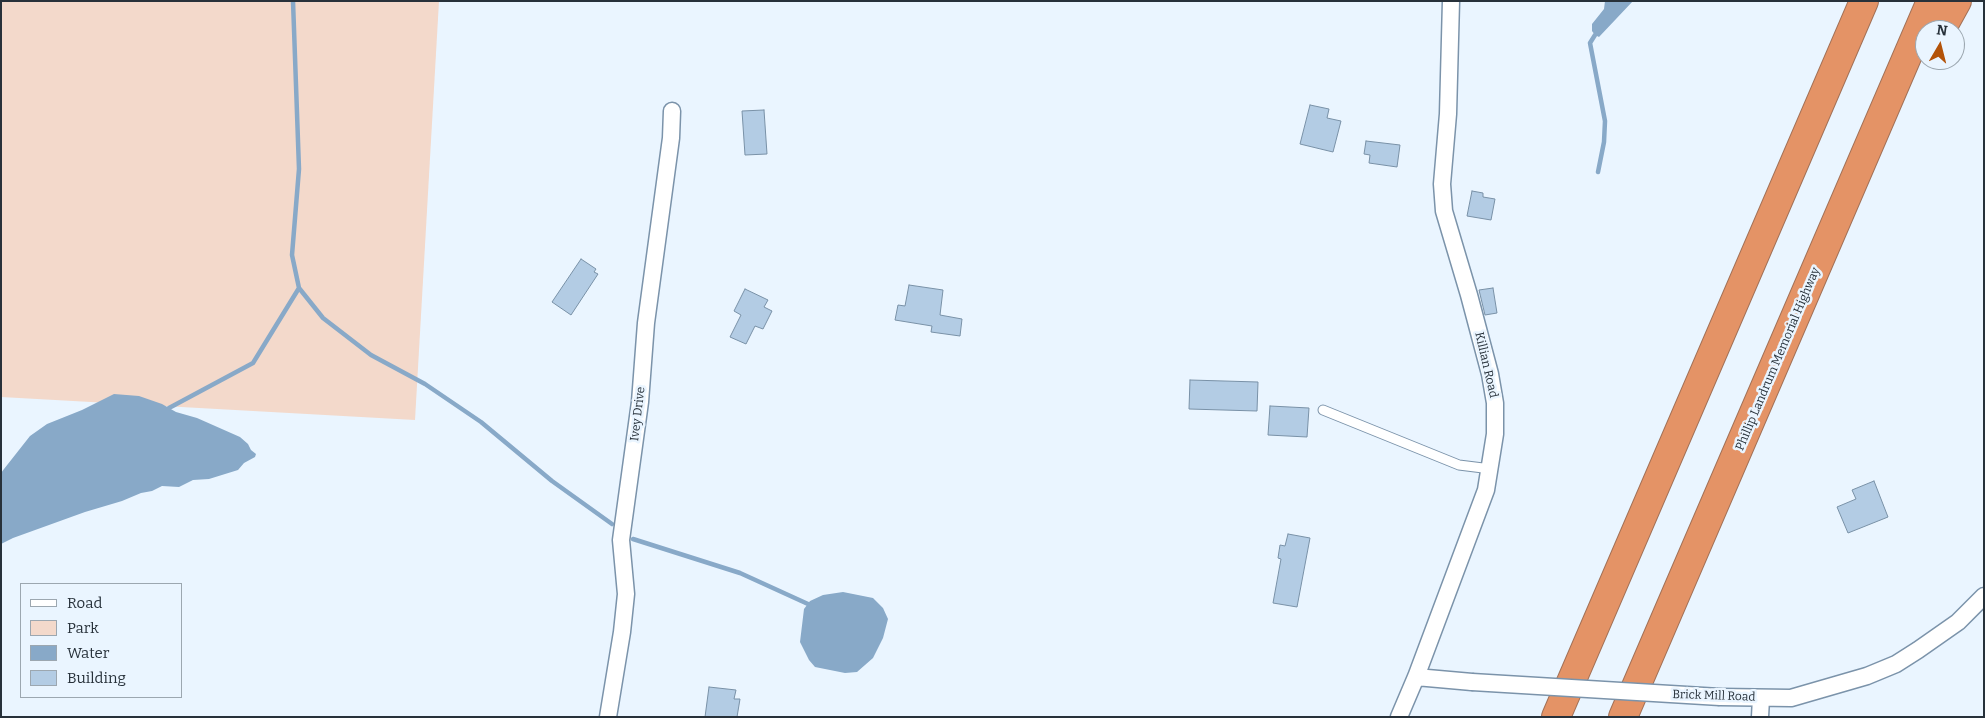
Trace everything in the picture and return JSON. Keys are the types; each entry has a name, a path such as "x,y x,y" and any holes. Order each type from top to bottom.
{"highway":[{"path":"1556,717 1864,1"},
{"name":"Phillip Landrum Memorial Highway","path":"1623,717 1931,1"},
{"path":"1947,20 1957,1"},
{"path":"1842,210 1919,70"}],"street":[{"name":"Killian Road","path":"1399,717 1486,490 1491,469 1495,434 1493,393 1469,295 1444,211 1442,184 1448,114 1451,1"},
{"name":"Ivey Drive","path":"608,717 622,632 626,594 621,540 640,402 646,323 671,138 672,111"},
{"name":"Brick Mill Road","path":"1416,676 1472,682 1720,697 1791,698 1867,676 1896,664 1958,622 1984,596"},
{"path":"1760,717 1761,698"}],"lane":[{"path":"1323,410 1459,465 1491,469"}],"green space":[{"path":"1,1 439,1 415,420 1,397"}],"water":[{"path":"1605,1 1633,1 1599,37 1592,31 1592,24 1604,9"},
{"path":"114,394 139,396 240,437 256,454 255,457 244,463 238,470 209,479 193,480 179,487 162,486 152,491 85,512 1,544 1,473 4,469 30,436 47,424 82,410"},
{"path":"843,592 873,598 883,608 888,619 883,638 873,658 857,672 845,673 815,667 809,660 800,642 804,609 810,601 823,595"}],"building":[{"path":"1310,105 1329,109 1327,118 1341,121 1333,152 1300,144"},
{"path":"764,110 767,154 745,155 742,111"},
{"path":"1366,141 1400,145 1397,167 1369,163 1370,155 1364,154"},
{"path":"1472,191 1483,193 1483,197 1495,199 1491,220 1467,216"},
{"path":"581,259 596,269 594,272 598,274 571,315 552,302"},
{"path":"909,285 943,290 940,315 962,319 960,336 931,332 932,326 895,320 898,305 905,306"},
{"path":"1493,288 1497,313 1485,315 1479,290"},
{"path":"745,289 768,300 764,307 772,311 763,329 755,326 746,344 730,337 741,315 734,311"},
{"path":"1190,380 1258,382 1257,411 1189,409"},
{"path":"1270,406 1309,408 1307,437 1268,435"},
{"path":"1874,481 1888,517 1848,533 1837,507 1856,499 1852,490"},
{"path":"1288,534 1310,538 1297,607 1273,603 1281,559 1278,558 1280,545 1285,546"},
{"path":"709,687 736,690 734,699 740,699 737,717 705,717"}],"waterway":[{"path":"293,1 299,169 292,255 299,288 323,318 371,355 425,384 481,422 552,481 612,524"},
{"path":"1595,35 1590,43 1605,121 1604,142 1598,172"},
{"path":"169,408 253,363 299,288"},
{"path":"633,539 740,573 808,604"}]}
